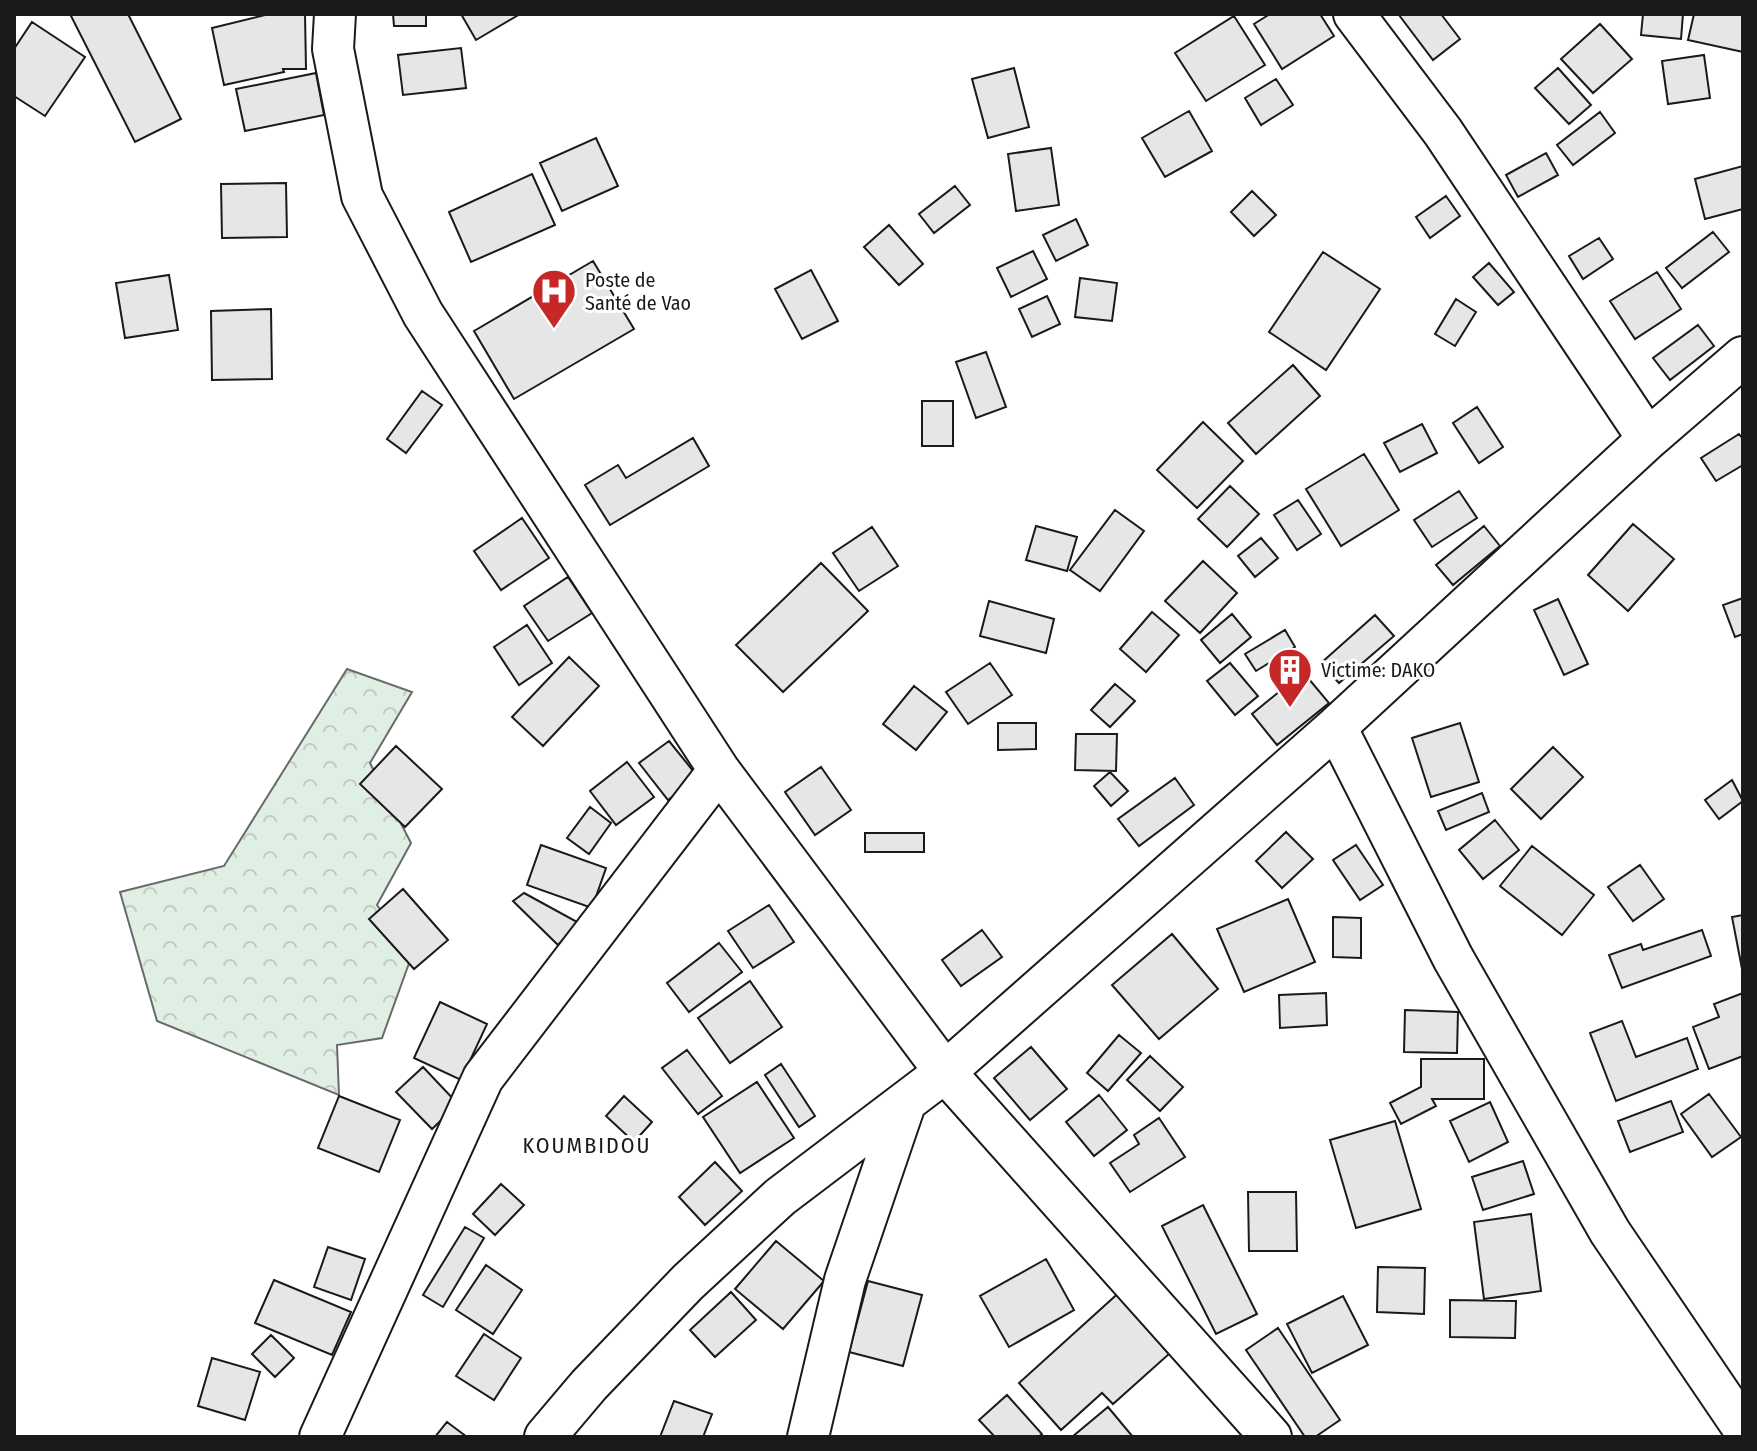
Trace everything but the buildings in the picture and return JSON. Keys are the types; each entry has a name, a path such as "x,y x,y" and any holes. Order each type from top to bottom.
{"street":[{"path":"335,14 333,49 362,196 423,314 719,770 945,1072 1271,1437"},
{"path":"1354,14 1443,132 1648,439"},
{"path":"545,1437 589,1385 688,1282 780,1197 945,1072 1336,727 1648,439 1743,357"},
{"path":"1336,727 1453,958 1610,1232 1743,1428"},
{"path":"320,1437 483,1078 719,770"},
{"path":"808,1437 845,1280 905,1104"}],"green space":[{"path":"347,669 412,692 370,763 411,843 377,905 412,955 382,1038 337,1045 339,1095 157,1021 120,892 224,866"}],"place":[{"name":"Poste de Santé de Vao","path":"554,330"},
{"name":"Victime: DAKO","path":"1290,709"}],"district":[{"name":"KOUMBIDOU","path":"587,1145"}]}
